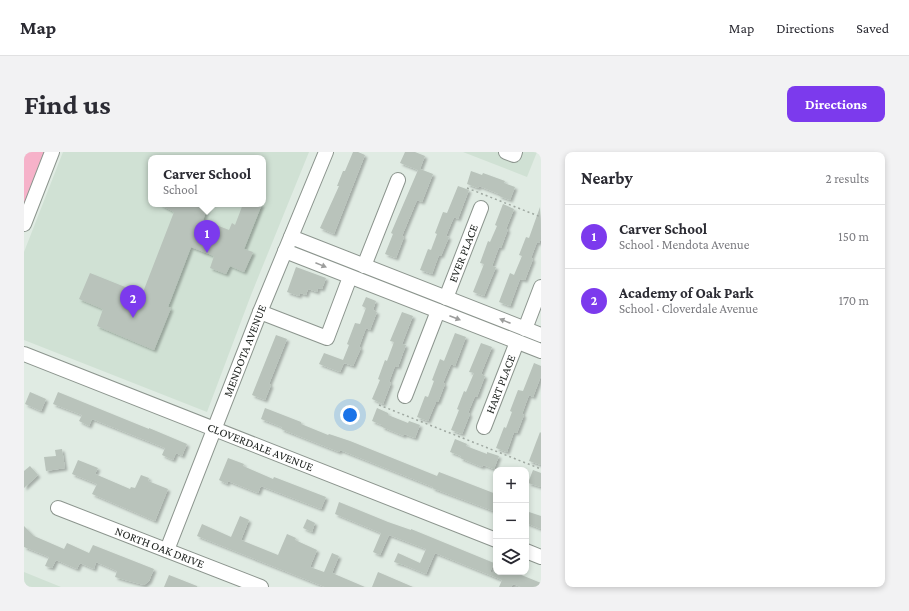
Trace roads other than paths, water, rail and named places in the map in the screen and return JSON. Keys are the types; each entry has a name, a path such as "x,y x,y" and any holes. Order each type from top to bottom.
{"street":[{"path":"24,224 52,152"},
{"name":"MENDOTA AVENUE","path":"167,550 260,312 326,152"},
{"path":"506,152 514,155 515,152"},
{"path":"364,266 398,180"},
{"name":"EVER PLACE","path":"446,298 481,208"},
{"path":"291,237 541,335"},
{"path":"285,251 541,351"},
{"path":"260,312 327,338 350,277"},
{"path":"394,294 399,280"},
{"path":"525,329 541,287"},
{"path":"405,396 438,311"},
{"path":"480,327 485,313"},
{"name":"HART PLACE","path":"484,427 517,342"},
{"name":"CLOVERDALE AVENUE","path":"24,354 493,539"},
{"name":"NORTH OAK DRIVE","path":"58,508 261,587"},
{"path":"529,552 541,557"}],"place":[{"name":"Carver School","path":"207,253"},
{"name":"Academy of Oak Park","path":"133,318"}]}
